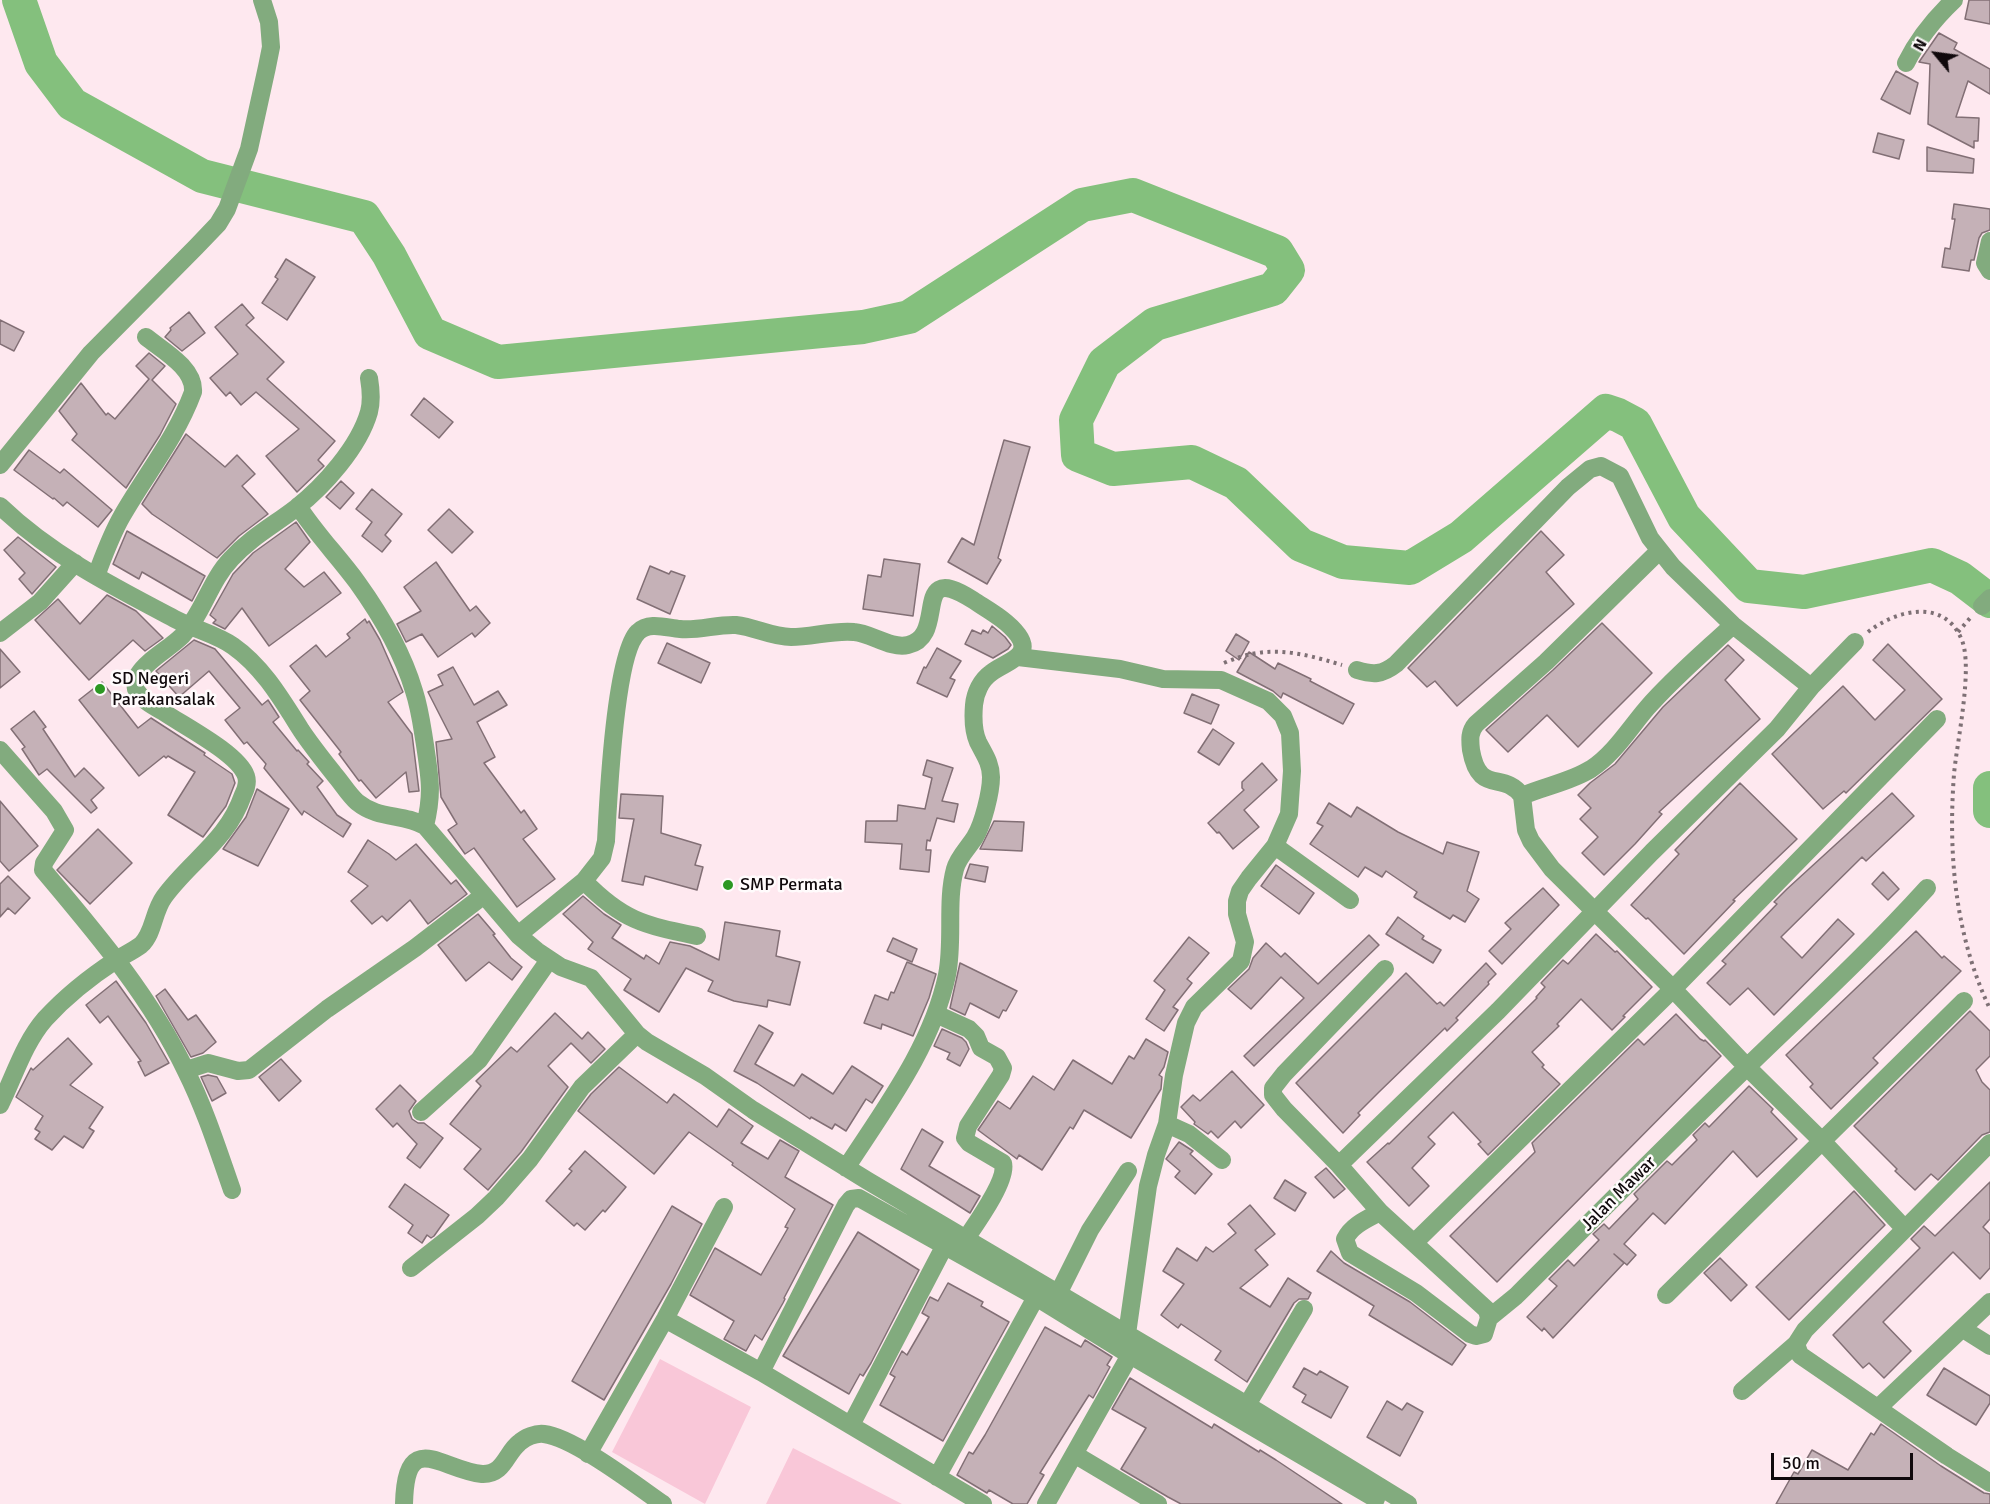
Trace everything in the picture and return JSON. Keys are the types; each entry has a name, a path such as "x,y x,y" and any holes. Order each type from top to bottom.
{"street":[{"path":"0,465 91,353 218,224 227,209 249,149 270,46 269,22 262,0"},
{"path":"1906,63 1938,16 1954,0"},
{"path":"1990,241 1985,263 1990,271"},
{"path":"96,576 121,517 168,445 193,392 194,384 189,374 146,337"},
{"path":"0,1105 30,1040 44,1020 84,983 147,938 164,898 227,828 236,814 246,786 246,776 233,758 150,704 136,689 136,682 144,668 190,627 219,576 233,557 298,506 337,466 363,428 372,394 369,378"},
{"path":"1357,670 1379,674 1396,664 1568,487 1584,472 1595,466 1608,468 1620,476 1626,484 1640,520 1659,551 1733,625 1811,687"},
{"path":"0,506 38,539 75,564 190,627 232,646 253,664 281,696 312,745 345,789 358,802 378,814 409,820 425,826 518,935 549,960 567,970 591,978 637,1034 660,1051 705,1076 753,1110 846,1168 1247,1405 1408,1504"},
{"path":"298,506 312,528 366,596 410,680 419,710 430,780 430,806 425,826"},
{"path":"1659,551 1546,662 1473,728 1470,745 1474,763 1479,774 1489,780 1510,785 1522,796 1524,818 1531,841 1552,869 1673,989 1905,1229"},
{"path":"0,633 49,595 75,564"},
{"path":"518,935 584,881 597,867 604,850 620,687 628,650 638,631 644,627 685,630 719,625 738,626 788,637 853,632 898,645 909,645 916,642 926,631 937,590 949,587 958,590 1009,625 1019,635 1023,644 1022,652 1018,657 988,674 975,697 975,732 990,765 990,787 978,831 956,866 950,960 936,1014 905,1076 846,1168"},
{"path":"1522,796 1570,779 1592,768 1608,754 1665,690 1733,625"},
{"path":"1339,1165 1498,1011 1594,910 1777,729 1811,687 1856,642"},
{"path":"1018,657 1120,669 1163,679 1215,679 1237,686 1268,701 1277,708 1290,733 1292,790 1289,814 1275,846 1240,891 1237,902 1237,914 1245,942 1241,961 1194,1007 1186,1023 1174,1075 1167,1125 1148,1186 1127,1334"},
{"path":"1414,1243 1673,989 1937,719"},
{"path":"0,750 54,811 65,830 44,863 43,870 118,959 159,1023 186,1070 232,1190"},
{"path":"1275,846 1350,900"},
{"path":"584,881 609,906 628,917 646,924 697,936"},
{"name":"Jalan Mawar","path":"1380,1212 1349,1232 1345,1239 1350,1253 1416,1293 1470,1334 1476,1336 1484,1334 1490,1318 1516,1296 1892,926 1927,888"},
{"path":"186,1070 208,1063 238,1071 249,1070 327,1009 415,948 483,895"},
{"path":"421,1112 479,1060 549,960"},
{"path":"1385,969 1268,1091 1339,1165 1380,1212 1487,1310 1490,1318"},
{"path":"1666,1295 1964,1001"},
{"path":"936,1014 969,1029 976,1036 981,1048 997,1057 1003,1068 1001,1075 969,1126 965,1138 976,1148 1003,1163 1004,1172 965,1240"},
{"path":"411,1268 477,1216 496,1198 530,1159 582,1087 637,1034"},
{"path":"1167,1125 1189,1134 1222,1160"},
{"path":"1742,1391 1796,1344 1805,1330 1990,1143"},
{"path":"1058,1294 1090,1230 1128,1171"},
{"path":"761,1372 846,1205 851,1199 859,1198 1036,1297 1130,1355 1385,1504"},
{"path":"588,1454 724,1207"},
{"path":"851,1425 945,1245"},
{"path":"937,1477 1036,1297"},
{"path":"1878,1407 1990,1302"},
{"path":"1247,1405 1304,1309"},
{"path":"664,1319 761,1372 984,1504"},
{"path":"1963,1329 1990,1346"},
{"path":"1796,1344 1800,1355 1990,1483"},
{"path":"1047,1504 1130,1355"},
{"path":"404,1504 408,1475 413,1465 422,1459 433,1458 478,1473 490,1473 500,1468 514,1447 522,1440 543,1434 556,1437 588,1454 663,1504"},
{"path":"1074,1454 1158,1504"}],"path":[{"path":"1856,642 1884,621 1913,612 1927,611 1947,620 1962,639 1965,681 1954,775 1954,876 1967,951 1990,1010"},
{"path":"1223,663 1241,655 1271,650 1312,657 1357,670"}],"shaded area":[{"path":"660,1359 751,1407 705,1504 612,1452"},
{"path":"793,1448 902,1504 766,1504"}],"building":[{"path":"1969,0 1990,0 1990,24 1965,19"},
{"path":"1939,33 1957,43 1954,49 1990,69 1990,94 1968,81 1956,117 1979,118 1978,141 1974,141 1974,148 1928,124 1930,64 1919,62"},
{"path":"1896,71 1918,83 1910,114 1881,99"},
{"path":"1878,133 1904,140 1899,159 1873,152"},
{"path":"1927,147 1974,159 1973,173 1927,171"},
{"path":"1954,204 1990,209 1990,230 1982,233 1979,238 1969,271 1942,267 1945,248 1950,249 1955,219 1952,219"},
{"path":"286,259 315,277 287,320 262,303 278,279 275,277"},
{"path":"242,304 254,318 246,325 284,362 267,379 335,441 318,460 324,466 297,492 266,456 299,429 256,392 241,405 230,392 226,396 210,378 238,354 215,327"},
{"path":"189,312 205,333 182,351 165,337 171,330 170,328"},
{"path":"0,320 24,332 14,351 0,344"},
{"path":"149,353 165,366 152,380 176,404 160,435 126,488 72,440 77,434 59,411 81,383 106,415 108,413 115,419 149,379 136,366"},
{"path":"424,398 453,422 439,438 411,415"},
{"path":"186,434 225,467 237,455 255,474 242,486 268,514 239,536 217,558 152,514 142,504"},
{"path":"1004,440 1030,447 998,558 1001,560 987,584 948,562 962,538 974,545"},
{"path":"29,450 60,473 64,469 112,510 98,527 67,502 63,506 14,470"},
{"path":"341,481 354,493 340,509 326,497"},
{"path":"372,489 402,514 385,535 391,541 382,552 362,536 372,522 356,509"},
{"path":"449,509 473,532 452,553 428,530"},
{"path":"296,522 310,542 285,569 304,587 324,572 341,593 269,646 242,608 225,629 213,623 216,620 210,615 233,574 253,553"},
{"path":"127,531 205,576 192,601 142,572 139,579 113,564"},
{"path":"1541,531 1564,555 1546,572 1574,604 1457,706 1435,681 1427,687 1408,668"},
{"path":"18,537 56,567 32,594 19,579 25,573 4,550"},
{"path":"884,559 920,564 913,616 863,609 868,575 881,577"},
{"path":"436,562 470,611 476,606 490,623 475,637 472,633 438,657 422,634 406,642 397,624 421,611 404,587"},
{"path":"650,566 669,574 671,571 685,576 670,614 637,599"},
{"path":"107,595 136,611 163,638 145,651 133,640 89,680 35,620 58,599 80,624"},
{"path":"365,619 367,623 369,621 380,640 403,692 388,702 412,734 419,791 409,792 406,772 376,798 361,780 359,781 339,754 341,752 300,700 310,691 290,666 316,645 326,657 350,638 347,634"},
{"path":"1602,623 1652,673 1578,747 1547,715 1508,752 1486,730"},
{"path":"992,626 1011,645 1008,649 993,658 965,644 972,630 981,634 983,630 988,633"},
{"path":"1236,634 1249,642 1239,660 1226,651"},
{"path":"194,640 215,649 262,705 268,700 279,717 273,722 323,781 317,787 337,815 351,824 343,837 304,811 302,815 264,768 266,764 247,742 244,744 225,720 240,708 209,671 179,697 156,671"},
{"path":"667,643 710,663 701,683 658,663"},
{"path":"1888,644 1942,699 1846,793 1844,791 1823,809 1772,754 1843,686 1875,720 1905,690 1873,660"},
{"path":"1728,645 1744,660 1725,680 1760,719 1659,812 1662,814 1604,875 1582,853 1598,837 1580,819 1591,808 1578,795 1615,764 1663,707"},
{"path":"937,648 961,661 950,678 955,680 947,697 917,683 924,667 926,668"},
{"path":"0,649 20,672 0,688"},
{"path":"1249,652 1275,669 1278,663 1354,704 1343,724 1283,693 1281,698 1273,691 1237,672"},
{"path":"453,667 474,705 498,691 507,705 477,722 495,757 484,763 521,813 524,810 537,829 523,839 555,879 517,907 474,848 465,854 448,830 457,824 441,797 436,742 452,739 428,692 443,685 438,675"},
{"path":"102,682 138,728 151,718 205,753 204,755 232,774 235,783 226,806 203,837 168,815 195,772 168,756 166,758 164,756 139,776 79,700"},
{"path":"1192,694 1219,705 1211,724 1184,713"},
{"path":"34,711 46,727 43,729 75,777 84,768 104,788 91,800 97,808 91,813 47,769 39,775 22,749 25,747 11,729"},
{"path":"1213,729 1234,743 1219,765 1198,752"},
{"path":"927,760 953,768 942,801 958,804 954,822 937,818 930,841 927,840 926,850 931,850 929,872 900,869 902,844 865,842 866,821 897,821 898,805 925,809 932,778 923,775"},
{"path":"1262,763 1277,780 1244,810 1259,827 1233,849 1208,823 1244,790 1242,782"},
{"path":"1740,783 1797,839 1733,900 1735,901 1684,954 1648,918 1646,919 1631,905 1679,854 1675,850"},
{"path":"257,789 289,809 258,866 223,849 246,817"},
{"path":"1892,793 1914,816 1866,861 1862,857 1781,937 1802,958 1838,919 1854,934 1774,1015 1748,988 1730,1005 1707,983 1726,964 1722,961 1777,904 1774,902 1787,889"},
{"path":"621,794 663,796 661,833 701,845 695,865 703,867 697,890 645,876 643,885 622,881 634,819 619,818"},
{"path":"0,801 38,846 9,871 0,861"},
{"path":"1329,803 1351,817 1357,807 1398,832 1443,854 1447,842 1479,852 1467,891 1479,899 1465,922 1453,915 1450,919 1414,897 1417,892 1386,871 1382,877 1365,867 1358,877 1310,844 1323,826 1317,823"},
{"path":"994,821 1024,822 1022,851 980,849"},
{"path":"98,829 132,863 90,904 57,870"},
{"path":"368,840 396,860 416,844 451,884 456,880 467,894 428,924 410,900 387,921 382,916 372,924 351,901 368,886 348,872"},
{"path":"970,864 988,867 985,882 965,878"},
{"path":"1276,865 1314,893 1299,914 1261,886"},
{"path":"1883,872 1899,889 1888,900 1872,884"},
{"path":"8,876 30,898 15,914 8,908 0,917 0,884"},
{"path":"1543,888 1559,905 1502,964 1489,951 1511,929 1505,923"},
{"path":"583,896 621,925 612,938 644,959 646,955 659,964 670,942 690,946 719,960 725,922 780,931 776,956 800,962 790,1005 768,1000 767,1007 734,1001 708,991 713,981 686,968 659,1012 624,990 631,979 588,949 593,942 563,914"},
{"path":"478,914 511,958 522,967 512,980 489,962 466,981 438,945"},
{"path":"1398,917 1424,936 1422,939 1441,950 1433,963 1386,934"},
{"path":"1916,931 1942,958 1944,956 1961,971 1873,1058 1878,1063 1831,1109 1810,1087 1813,1084 1786,1055"},
{"path":"1596,934 1615,952 1617,951 1652,987 1612,1030 1581,999 1557,1024 1559,1026 1532,1052 1544,1065 1542,1067 1560,1084 1488,1155 1478,1144 1481,1142 1453,1112 1428,1137 1435,1144 1412,1168 1429,1186 1409,1206 1367,1162 1389,1144 1537,998 1545,987 1541,983 1563,960 1568,964"},
{"path":"1369,935 1379,945 1254,1066 1244,1056 1304,998 1281,977 1251,1009 1228,989 1249,969 1253,958 1266,943 1281,957 1285,953 1318,984"},
{"path":"1189,937 1209,953 1187,979 1192,983 1173,1007 1178,1010 1164,1031 1146,1019 1165,990 1154,981"},
{"path":"893,938 917,949 912,962 887,951"},
{"path":"907,962 936,974 913,1036 882,1024 881,1029 864,1023 875,995 888,1000 891,992 894,993"},
{"path":"960,963 1017,991 1006,1011 1003,1010 999,1018 970,1003 965,1015 950,1008"},
{"path":"1486,963 1496,974 1488,982 1489,984 1456,1018 1458,1020 1447,1031 1445,1028 1358,1113 1360,1115 1343,1133 1296,1083 1406,973 1437,1004 1440,1002 1444,1006"},
{"path":"116,981 146,1023 169,1063 145,1076 138,1062 141,1061 108,1016 100,1023 86,1005"},
{"path":"165,989 188,1020 196,1015 216,1042 203,1053 191,1057 156,996"},
{"path":"1970,1011 1990,1031 1990,1056 1976,1070 1982,1082 1990,1090 1990,1132 1982,1135 1938,1180 1931,1174 1915,1190 1854,1126"},
{"path":"555,1013 582,1039 588,1032 605,1049 591,1063 571,1043 548,1066 568,1087 521,1152 488,1190 464,1169 481,1149 450,1124 481,1086 476,1081 511,1047 517,1052"},
{"path":"1676,1014 1700,1039 1705,1040 1721,1056 1497,1282 1450,1236 1535,1152 1532,1143 1638,1039 1644,1045"},
{"path":"759,1025 773,1033 755,1064 794,1086 802,1074 833,1094 852,1066 883,1086 872,1103 866,1099 846,1131 835,1124 832,1129 811,1117 810,1119 757,1083 734,1071"},
{"path":"942,1029 966,1042 969,1049 960,1066 947,1059 950,1053 934,1046"},
{"path":"68,1038 92,1064 70,1085 103,1107 89,1128 94,1131 83,1148 64,1136 52,1150 35,1139 40,1132 35,1129 43,1116 16,1097 31,1068 33,1070"},
{"path":"1146,1039 1168,1052 1159,1075 1162,1077 1161,1089 1131,1138 1084,1110 1073,1129 1070,1127 1042,1170 1019,1155 1017,1159 978,1130 998,1101 1010,1109 1033,1076 1054,1090 1073,1060 1112,1084 1129,1056 1134,1059"},
{"path":"281,1059 301,1081 279,1101 259,1077"},
{"path":"619,1067 667,1103 674,1094 717,1127 729,1109 753,1126 741,1143 768,1159 780,1140 799,1151 785,1177 833,1205 762,1340 755,1335 746,1351 724,1339 734,1321 690,1295 715,1248 761,1275 788,1228 785,1227 795,1209 689,1132 654,1174 578,1111 591,1094"},
{"path":"1232,1071 1264,1105 1241,1128 1235,1121 1218,1138 1211,1131 1208,1134 1194,1124 1195,1122 1181,1107 1193,1095 1200,1101"},
{"path":"208,1075 217,1077 226,1093 212,1101 201,1077"},
{"path":"400,1085 416,1101 409,1111 412,1119 418,1123 424,1123 443,1138 420,1168 407,1158 417,1144 397,1123 393,1127 376,1109"},
{"path":"1749,1086 1773,1109 1771,1112 1797,1139 1757,1177 1733,1151 1665,1224 1653,1213 1624,1244 1636,1255 1627,1265 1614,1254 1624,1263 1553,1338 1544,1328 1542,1331 1527,1317 1557,1286 1549,1279 1568,1260 1574,1266 1599,1240 1593,1234 1604,1224 1609,1229 1638,1199 1634,1194 1667,1161 1672,1165 1697,1140 1693,1135 1705,1123 1709,1127"},
{"path":"922,1129 943,1142 929,1166 980,1196 970,1213 901,1169"},
{"path":"1179,1142 1193,1151 1190,1154 1212,1174 1195,1194 1175,1177 1180,1171 1166,1159"},
{"path":"585,1151 626,1187 605,1212 603,1210 585,1230 577,1223 574,1226 546,1201 572,1171 569,1169"},
{"path":"1326,1168 1345,1189 1334,1198 1315,1177"},
{"path":"1285,1180 1306,1193 1295,1211 1274,1198"},
{"path":"1990,1182 1990,1219 1983,1227 1990,1234 1990,1268 1980,1279 1953,1252 1883,1322 1911,1351 1884,1378 1869,1363 1863,1368 1833,1335 1920,1248 1911,1239 1924,1226 1935,1236"},
{"path":"405,1184 449,1215 434,1236 431,1238 427,1235 422,1243 408,1233 413,1225 389,1207"},
{"path":"1854,1191 1885,1225 1789,1320 1756,1287"},
{"path":"1250,1205 1275,1234 1255,1250 1268,1265 1240,1288 1270,1307 1288,1278 1311,1293 1308,1299 1299,1299 1294,1303 1247,1382 1215,1360 1221,1351 1181,1324 1178,1328 1161,1315 1184,1284 1163,1271 1177,1248 1197,1261 1206,1247 1213,1252 1236,1233 1228,1224"},
{"path":"672,1206 702,1224 671,1284 604,1400 572,1381"},
{"path":"858,1232 919,1270 871,1363 863,1376 860,1374 849,1394 783,1356"},
{"path":"1331,1251 1344,1263 1410,1302 1466,1345 1452,1365 1369,1315 1374,1306 1317,1271"},
{"path":"1720,1258 1747,1285 1731,1301 1704,1273"},
{"path":"948,1283 983,1302 981,1306 1009,1322 943,1441 880,1405 895,1377 890,1374 902,1351 907,1355 929,1317 922,1313 930,1297 938,1301"},
{"path":"1045,1327 1081,1347 1085,1340 1112,1357 1107,1365 1110,1367 1093,1398 1089,1395 1040,1473 1044,1475 1027,1504 1013,1504 989,1490 987,1493 957,1475 969,1452 973,1454 985,1435"},
{"path":"1304,1368 1317,1375 1320,1371 1348,1387 1331,1418 1302,1402 1306,1395 1293,1387"},
{"path":"1944,1368 1990,1396 1990,1403 1976,1425 1927,1395"},
{"path":"1130,1378 1212,1428 1214,1424 1259,1452 1260,1450 1342,1504 1181,1504 1168,1497 1121,1469 1146,1428 1112,1409"},
{"path":"1387,1401 1402,1410 1407,1403 1423,1412 1400,1456 1367,1437"},
{"path":"1881,1424 1941,1466 1984,1493 1990,1494 1990,1504 1776,1504 1794,1472 1798,1474 1812,1450 1848,1470 1871,1433 1874,1435"}],"waterway":[{"path":"19,0 41,63 72,104 202,176 364,217 389,255 430,333 498,362 863,327 909,317 1082,205 1133,195 1277,252 1288,270 1273,289 1155,324 1104,363 1076,420 1078,455 1113,469 1192,462 1236,483 1301,545 1343,562 1410,568 1461,537 1606,411 1635,424 1684,517 1749,586 1804,592 1932,565 1960,578 1990,601"},
{"path":"1990,788 1990,811"}],"place":[{"name":"SD Negeri Parakansalak","path":"100,689"},
{"name":"SMP Permata","path":"728,885"}]}
